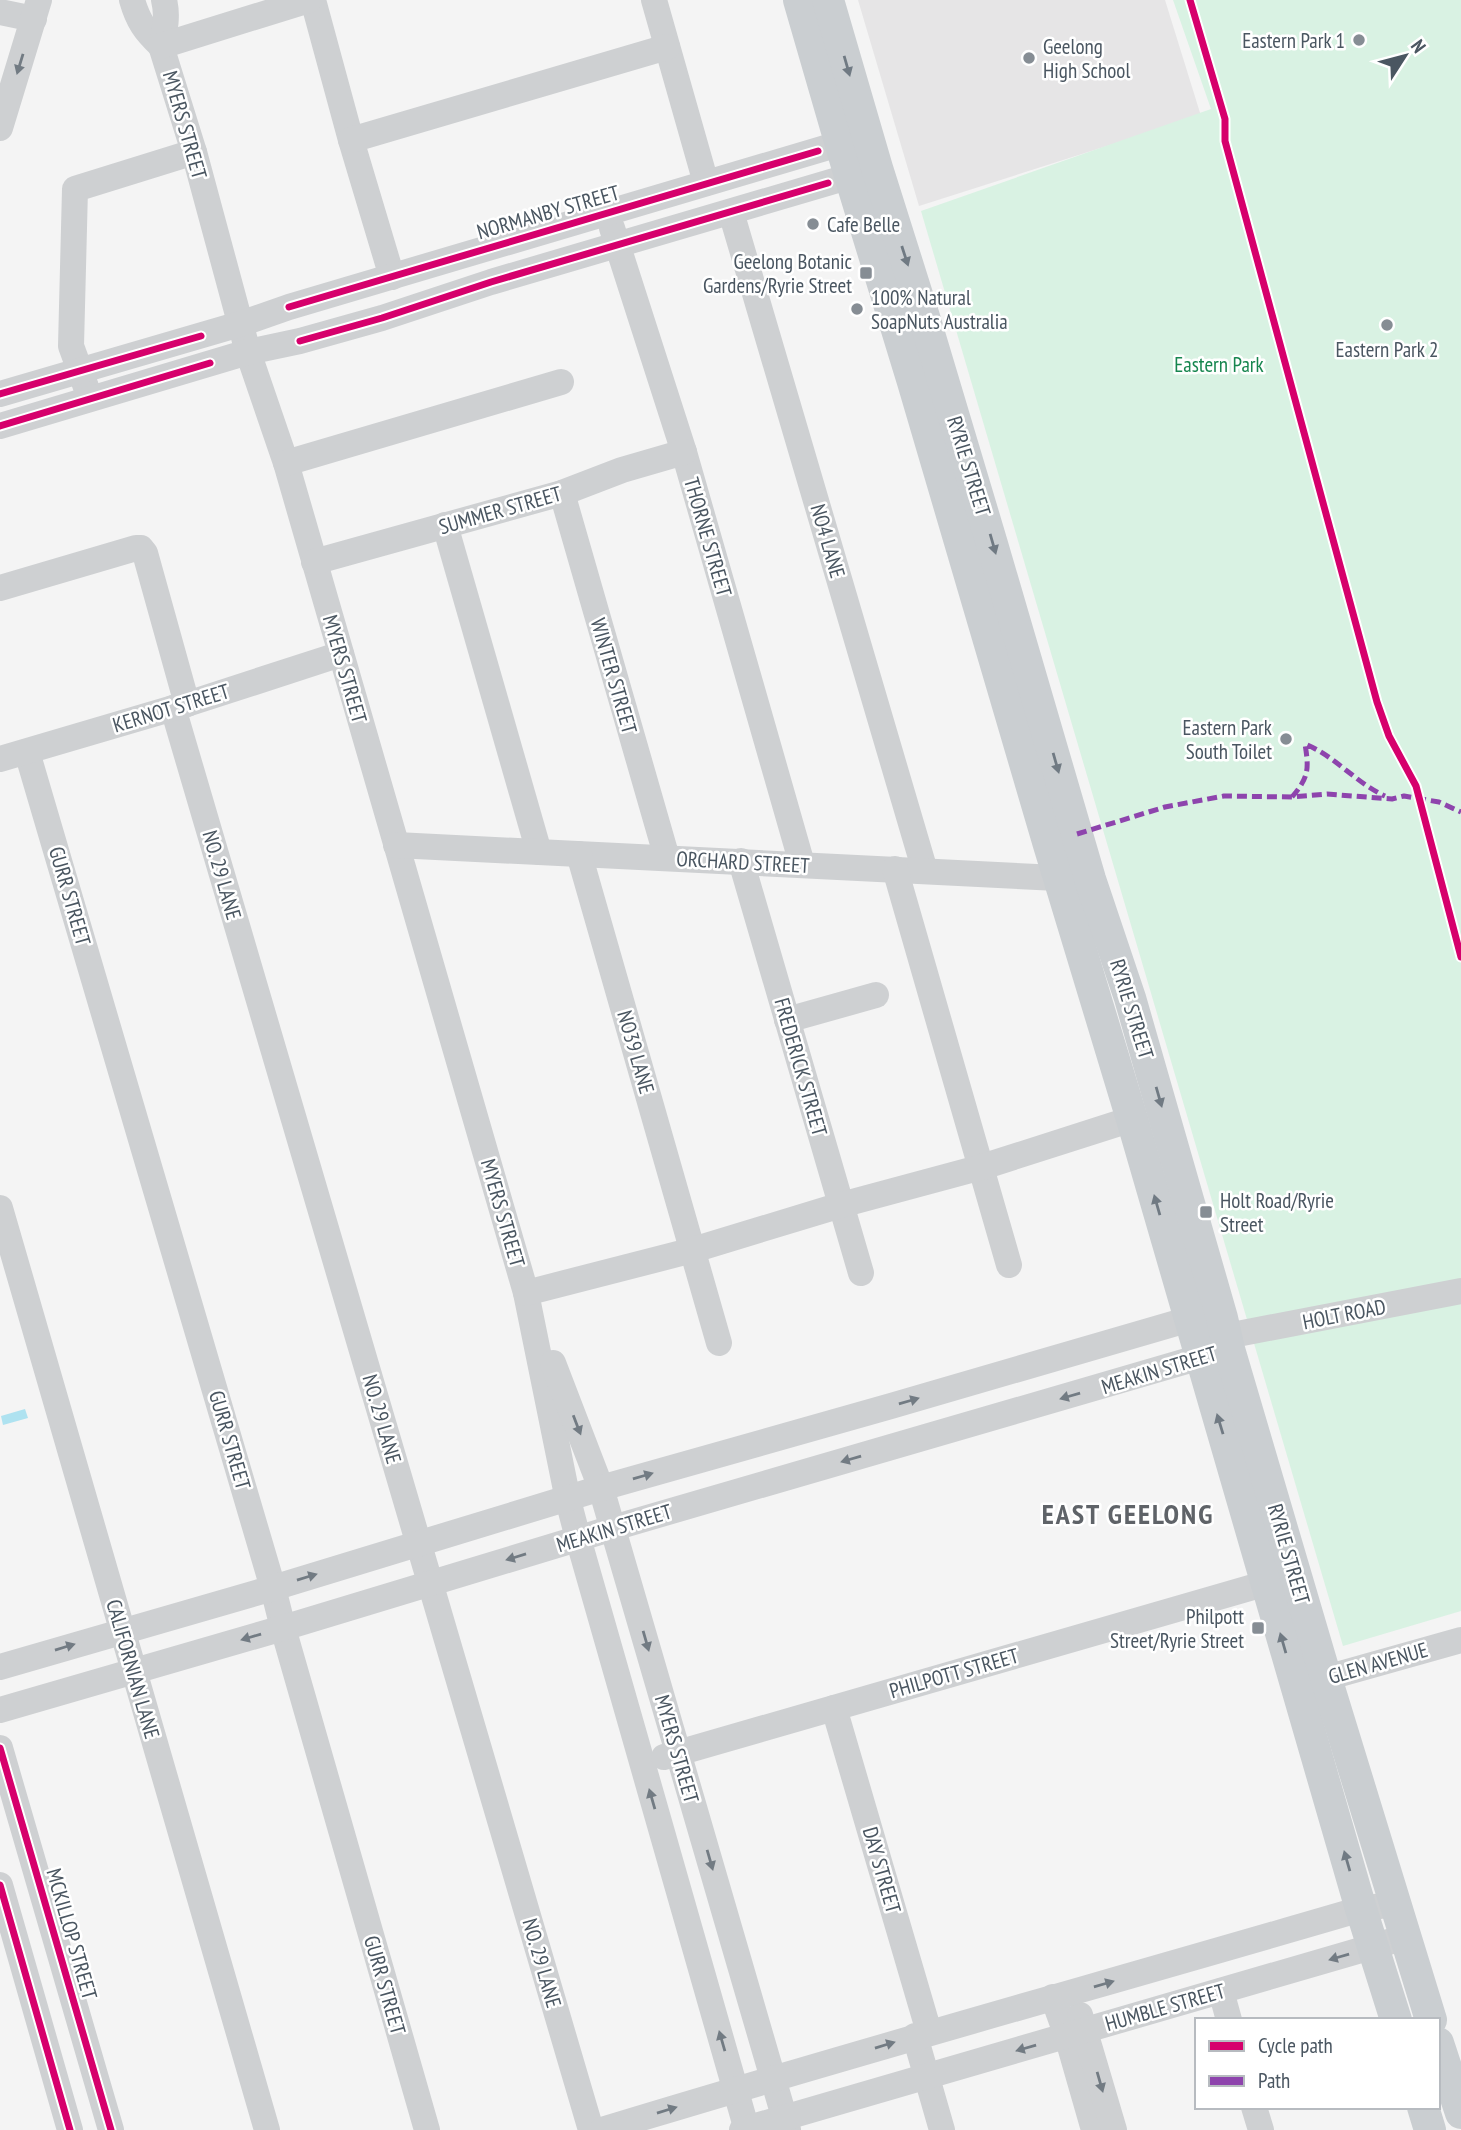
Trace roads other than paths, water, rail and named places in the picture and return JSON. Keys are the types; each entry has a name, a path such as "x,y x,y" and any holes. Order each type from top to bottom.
{"main road":[{"name":"RYRIE STREET","path":"799,0 864,172 914,382 1190,1319 1220,1340 1267,1583 1311,1683 1394,1904 1430,2018"},
{"name":"RYRIE STREET","path":"828,0 854,140"},
{"name":"RYRIE STREET","path":"864,172 933,346 1090,879 1130,998 1311,1683 1361,1909 1395,2018"},
{"path":"1440,2049 1461,2112"},
{"path":"1424,2109 1430,2130"}],"street":[{"path":"0,128 37,10 0,10 2,0"},
{"name":"MYERS STREET","path":"132,0 138,19 148,34 162,46"},
{"name":"MYERS STREET","path":"164,0 166,28 162,46 194,152 248,352 286,463 526,1293 568,1500 736,2089 745,2130"},
{"path":"162,46 311,0 351,140 382,280 382,318"},
{"path":"654,0 706,183"},
{"path":"351,140 667,47"},
{"name":"NORMANBY STREET","path":"0,394 854,140"},
{"path":"89,399 82,371 71,346 75,189 194,152"},
{"path":"0,426 248,352 300,341 382,318 491,282 864,172"},
{"name":"NO4 LANE","path":"731,212 925,871"},
{"name":"THORNE STREET","path":"607,213 684,452 802,864"},
{"path":"482,250 491,282"},
{"path":"286,463 561,382"},
{"name":"SUMMER STREET","path":"314,562 562,493 622,470 684,452"},
{"name":"WINTER STREET","path":"562,493 667,858"},
{"path":"445,526 539,852"},
{"name":"NO. 29 LANE","path":"0,589 136,548 141,548 145,554 180,706 429,1583 591,2130"},
{"name":"KERNOT STREET","path":"0,759 180,706 341,654"},
{"name":"GURR STREET","path":"27,752 273,1588 427,2130"},
{"name":"ORCHARD STREET","path":"396,845 1090,879"},
{"name":"NO39 LANE","path":"579,854 719,1343"},
{"name":"FREDERICK STREET","path":"741,861 861,1273"},
{"path":"895,869 1009,1265"},
{"path":"787,1020 876,995"},
{"path":"526,1293 693,1250 841,1205 982,1167 1132,1119"},
{"name":"CALIFORNIAN LANE","path":"0,1208 267,2130"},
{"name":"HOLT ROAD","path":"1220,1340 1461,1292"},
{"name":"MYERS STREET","path":"526,1293 601,1488 787,2124"},
{"name":"MEAKIN STREET","path":"0,1667 273,1588 601,1488 1190,1319"},
{"name":"MEAKIN STREET","path":"0,1710 613,1528 1220,1340"},
{"name":"PHILPOTT STREET","path":"642,1763 1267,1583"},
{"name":"GLEN AVENUE","path":"1311,1683 1461,1640"},
{"name":"DAY STREET","path":"834,1708 922,2034"},
{"name":"MCKILLOP STREET","path":"0,1748 111,2130"},
{"path":"0,1885 70,2130"},
{"name":"HUMBLE STREET","path":"602,2130 922,2034 1361,1909 1394,1904"},
{"name":"HUMBLE STREET","path":"745,2130 787,2124 926,2078 1404,1938"},
{"path":"1221,1990 1228,2018"},
{"path":"1063,1995 1114,2130"},
{"path":"1076,2033 1094,2130"},
{"path":"922,2034 926,2078 942,2130"},
{"path":"1256,2109 1261,2130"}],"water":[{"path":"25,1409 28,1418 3,1425 1,1416"}],"place":[{"name":"Eastern Park 1","path":"1359,40"},
{"name":"Geelong High School","path":"1029,58"},
{"name":"Cafe Belle","path":"813,224"},
{"name":"Geelong Botanic Gardens/Ryrie Street","path":"866,273"},
{"name":"100% Natural SoapNuts Australia","path":"857,309"},
{"name":"Eastern Park 2","path":"1387,325"},
{"name":"Eastern Park South Toilet","path":"1286,739"},
{"name":"Holt Road/Ryrie Street","path":"1206,1212"},
{"name":"Philpott Street/Ryrie Street","path":"1258,1628"}],"district":[{"name":"EAST GEELONG","path":"1128,1513"}],"park label":[{"name":"Eastern Park","path":"1219,364"}]}
